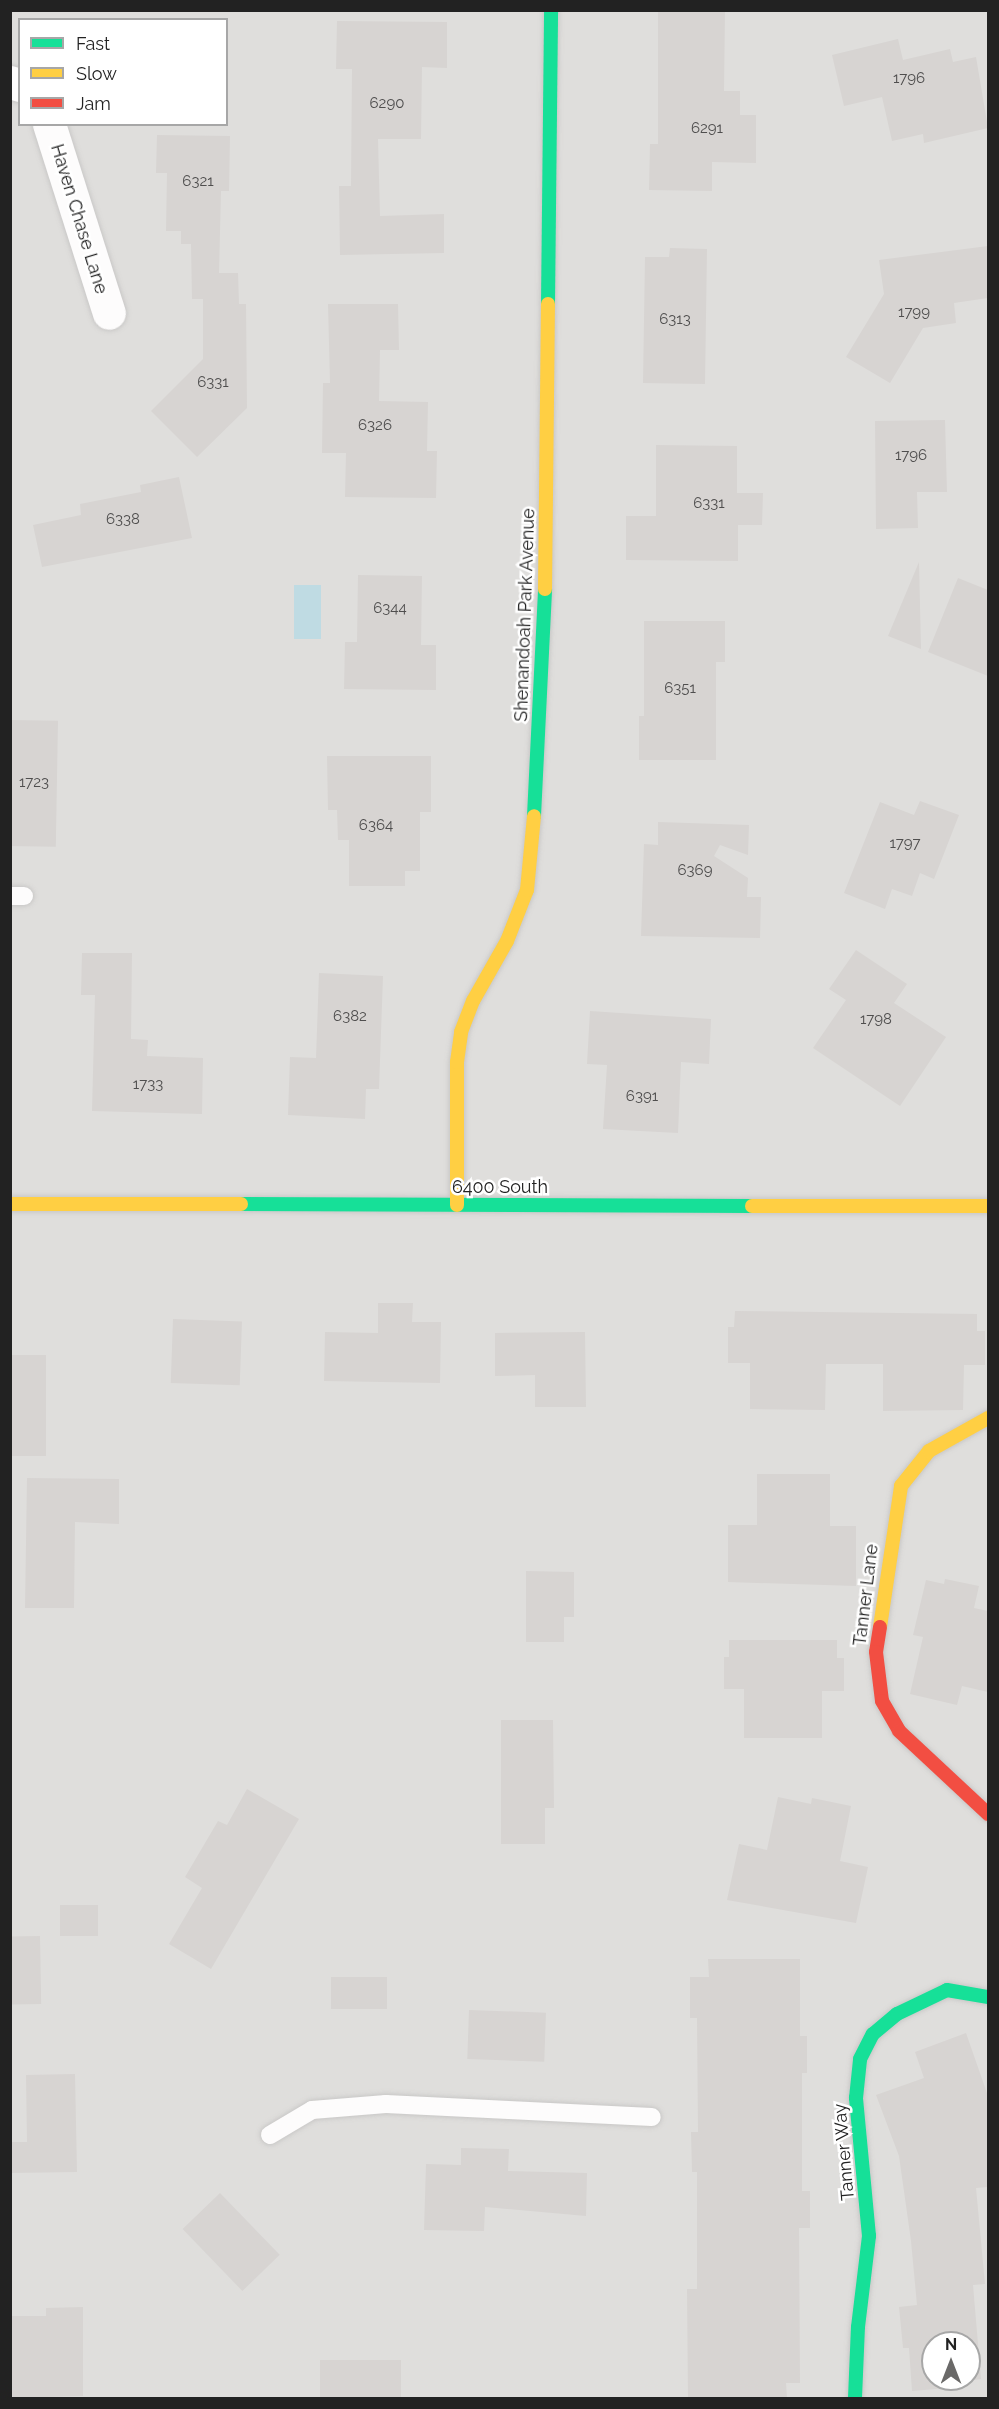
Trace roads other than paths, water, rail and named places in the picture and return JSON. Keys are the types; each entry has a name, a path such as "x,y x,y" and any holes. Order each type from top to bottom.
{"street":[{"name":"Shenandoah Park Avenue","path":"457,1205 457,1062 461,1032 473,1001 507,941 527,890 536,790 546,574 551,10"},
{"name":"Haven Chase Lane","path":"50,126 109,313"},
{"name":"6400 South","path":"10,1204 988,1206"},
{"name":"Tanner Lane","path":"988,1418 929,1451 901,1486 876,1652 882,1701 899,1731 988,1814"},
{"name":"Tanner Way","path":"855,2398 858,2327 869,2236 856,2098 860,2059 873,2034 897,2014 946,1990 988,1997"}],"lane":[{"path":"270,2135 312,2110 386,2104 652,2117"}],"water":[{"path":"294,585 321,585 321,639 294,639"}]}
